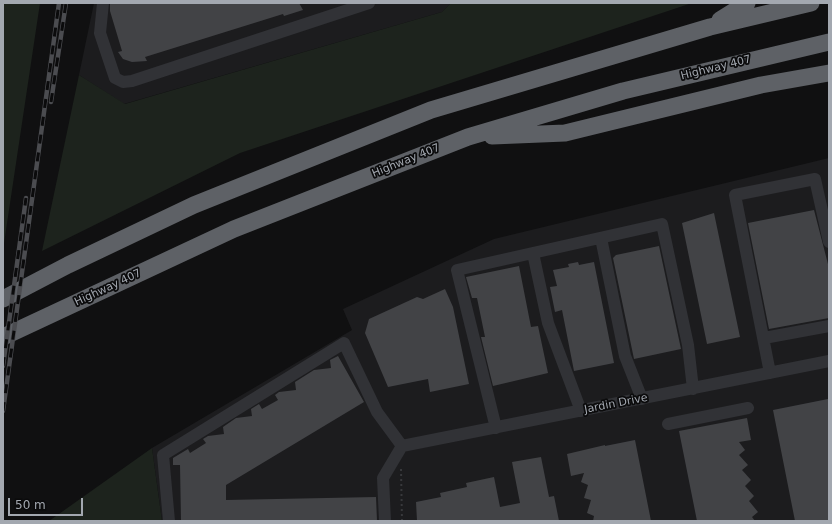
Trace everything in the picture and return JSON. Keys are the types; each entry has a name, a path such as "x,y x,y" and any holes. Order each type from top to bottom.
{"highway":[{"path":"710,27 747,3"},
{"path":"3,299 68,265 194,205 431,110 710,27 811,3"},
{"name":"Highway 407","path":"3,337 234,229 468,137 623,91 829,42"},
{"path":"468,137 565,133 761,85 829,73"}],"street":[{"path":"103,3 100,33 115,78 123,82 132,81 369,3"},
{"path":"770,373 735,195 815,179 829,242"},
{"path":"496,428 457,270 662,224 688,345 693,389"},
{"path":"601,238 625,356 642,399"},
{"path":"534,253 548,323 581,411"},
{"path":"764,338 829,326"},
{"path":"170,521 163,454 344,343 377,412 402,446 383,478 385,521"},
{"name":"Jardin Drive","path":"402,446 829,361"},
{"path":"668,424 748,408"}],"path":[{"path":"401,466 402,521"}],"shaded area":[{"path":"3,3 40,3 3,250"},
{"path":"94,3 451,3 442,12 124,104 79,75"},
{"path":"451,3 692,3 240,153 42,251 79,75 125,104 442,12"},
{"path":"829,158 829,521 162,521 152,448 352,330 343,309 494,239"},
{"path":"152,448 162,521 49,521"}],"building":[{"path":"110,3 299,3 303,10 284,16 283,14 145,57 147,61 132,62 123,59 118,52 122,51 110,11"},
{"path":"814,210 829,268 829,318 769,329 748,223"},
{"path":"714,213 740,337 707,344 682,223"},
{"path":"659,246 681,349 634,359 613,258 616,255"},
{"path":"578,262 579,265 594,262 614,363 574,371 562,310 555,312 550,287 557,286 553,270 569,267 568,264"},
{"path":"519,266 531,327 538,326 548,373 493,386 481,337 485,337 477,298 472,298 466,277"},
{"path":"445,289 453,307 469,384 430,392 428,379 388,387 365,333 369,319 417,297 423,299"},
{"path":"338,356 364,402 226,485 226,500 376,497 377,521 181,521 180,465 173,465 173,458 188,449 190,453 206,443 203,439 208,436 224,434 223,427 236,418 252,416 251,409 259,404 262,409 278,400 275,395 279,392 296,390 295,382 314,370 331,368 330,360"},
{"path":"828,399 829,521 795,521 773,410"},
{"path":"747,418 751,440 739,442 745,450 739,455 748,465 742,470 751,480 745,486 754,496 749,501 758,512 752,517 755,521 697,521 679,431"},
{"path":"635,440 651,521 593,521 594,516 587,513 591,500 584,498 588,485 581,482 584,473 571,476 567,454"},
{"path":"541,457 549,497 554,496 559,521 417,521 416,502 441,497 440,493 467,487 466,483 494,477 500,507 520,503 512,462"}],"railway":[{"path":"3,411 59,3"},
{"path":"51,102 66,3"},
{"path":"3,366 26,198"}]}
